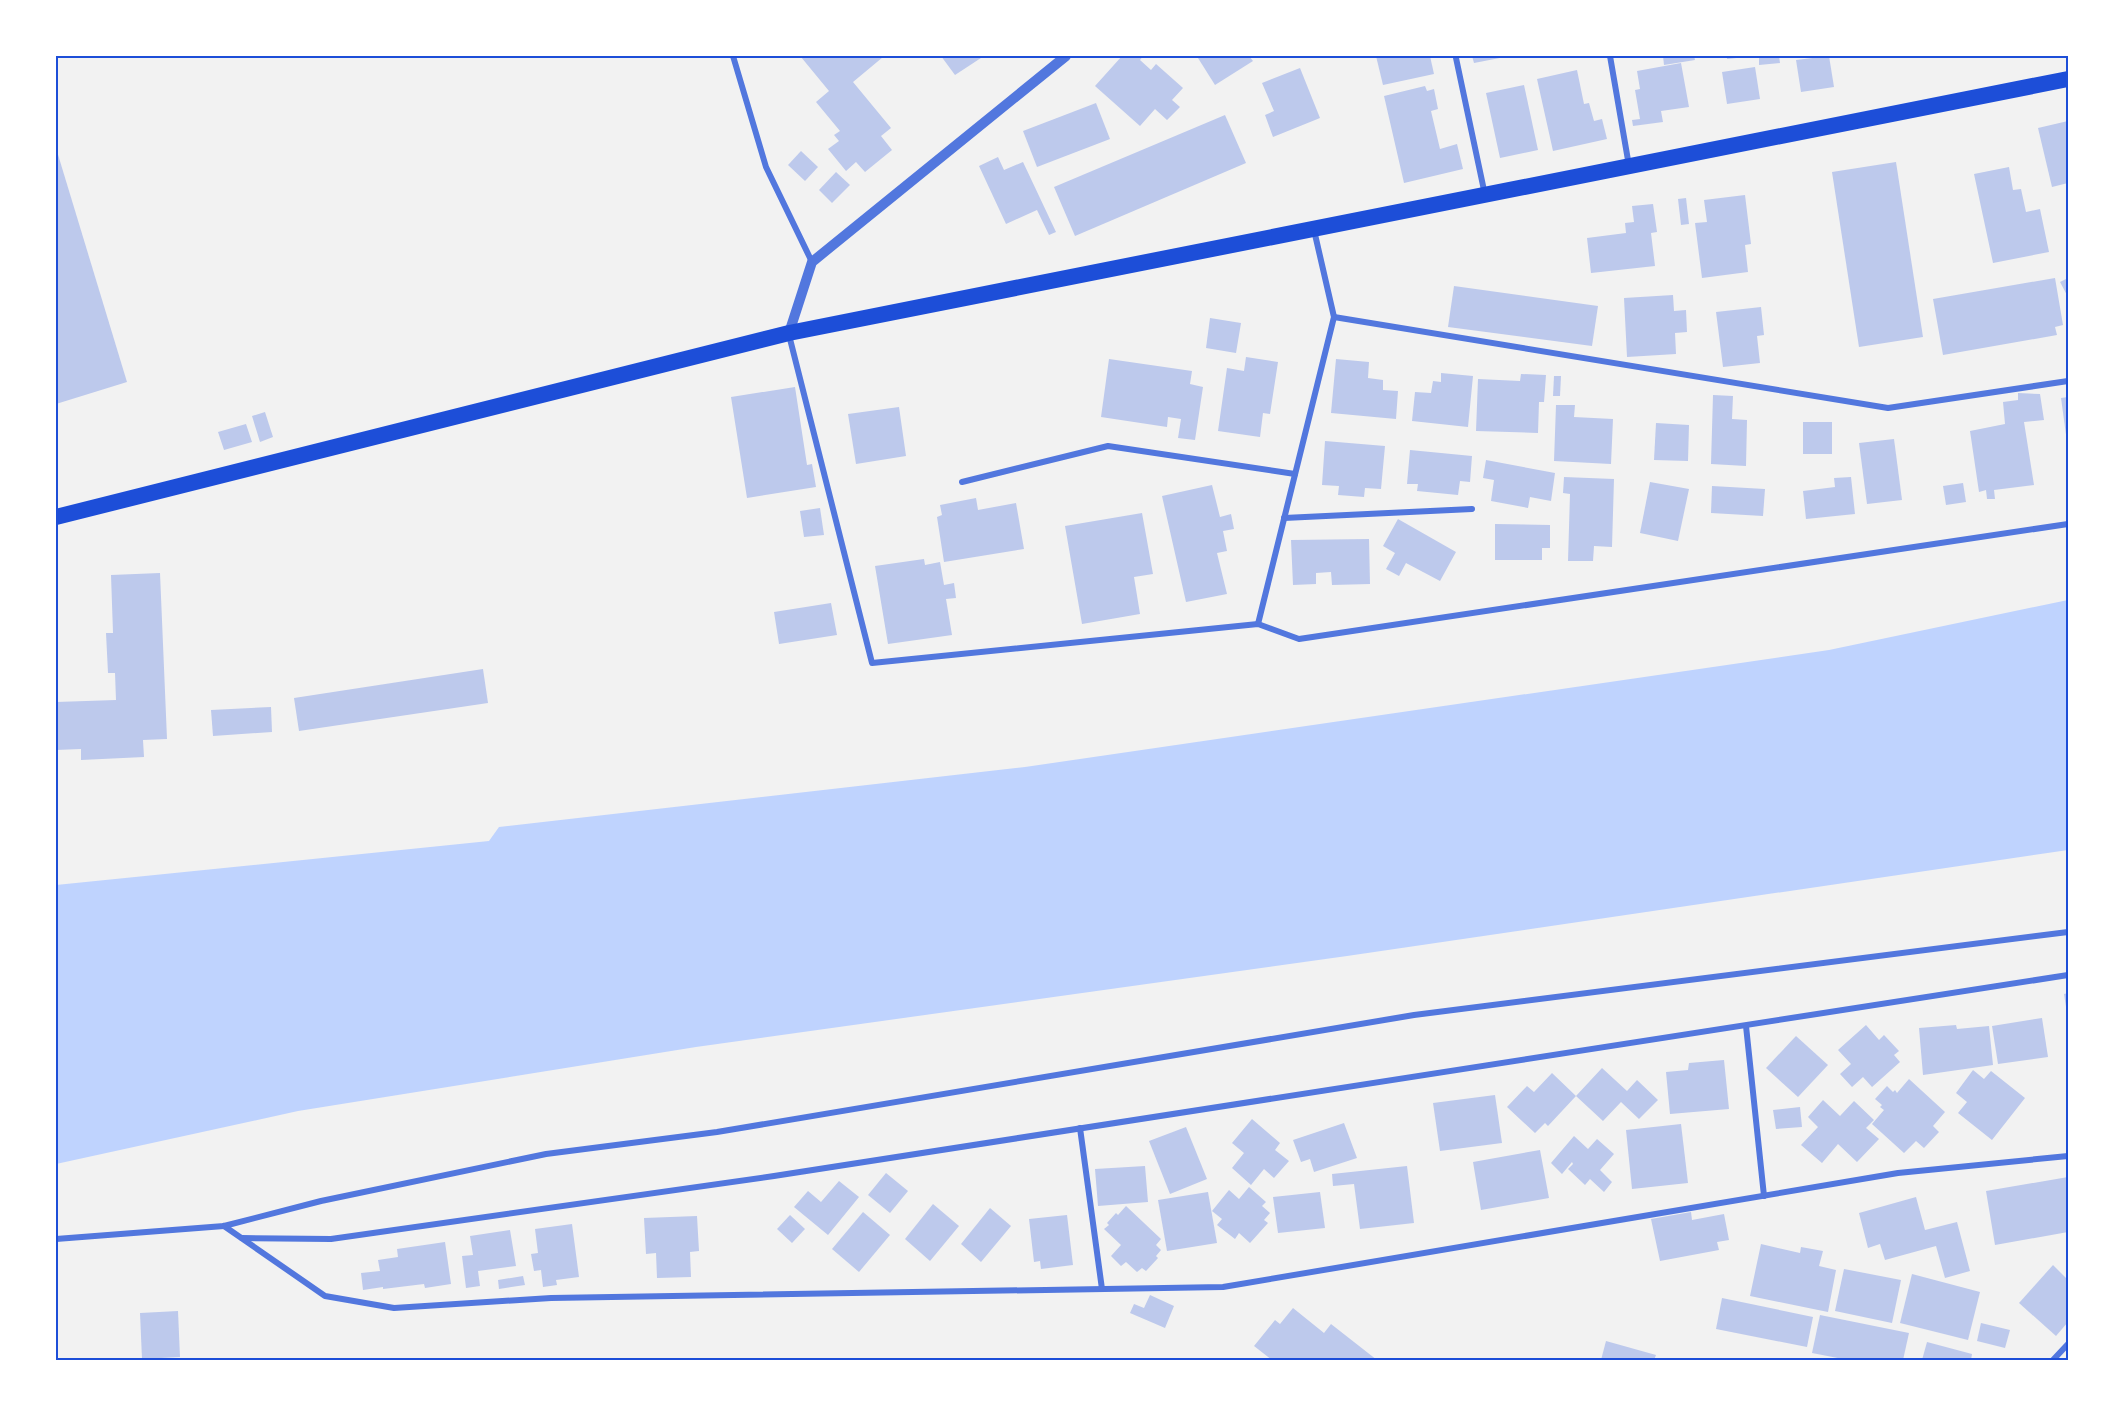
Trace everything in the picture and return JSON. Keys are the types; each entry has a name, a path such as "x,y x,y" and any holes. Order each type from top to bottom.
{"highway":[{"path":"56,517 789,333 2068,79"}],"street":[{"path":"734,56 766,167 812,262"},
{"path":"1066,56 812,262 789,333 872,663 1258,624 1299,639 2068,524"},
{"path":"1610,56 1629,167"},
{"path":"1456,58 1485,195"},
{"path":"1258,624 1334,316 1314,229"},
{"path":"1334,316 1888,408 2068,381"},
{"path":"962,482 1108,446 1295,474"},
{"path":"1284,518 1472,508"},
{"path":"56,1239 224,1226 321,1201 546,1154 717,1132 1414,1015 2068,932"},
{"path":"241,1238 331,1239 774,1176 2068,975"},
{"path":"1746,1026 1764,1196"},
{"path":"1080,1128 1102,1289"},
{"path":"224,1226 325,1296 394,1308 551,1298 1223,1287 1898,1173 2068,1156"},
{"path":"2053,1360 2068,1344"}],"water":[{"path":"2068,600 2068,850 1347,956 696,1047 298,1111 56,1164 56,885 489,841 499,827 1025,767 1829,650"}],"building":[{"path":"941,56 984,56 955,75"},
{"path":"1122,56 1143,56 1140,60 1151,70 1156,64 1183,88 1172,100 1180,107 1167,120 1155,109 1140,126 1095,86"},
{"path":"1201,56 1249,56 1253,61 1215,85 1198,58"},
{"path":"1376,56 1430,56 1434,74 1383,85"},
{"path":"1472,56 1505,56 1505,57 1474,63"},
{"path":"1663,56 1694,56 1695,60 1664,65"},
{"path":"1727,56 1746,56 1746,57 1727,59"},
{"path":"1759,56 1779,56 1780,63 1759,65"},
{"path":"1829,56 1834,87 1801,92 1796,60"},
{"path":"801,57 883,57 853,82 891,128 881,136 892,150 865,172 856,162 846,171 828,149 839,141 834,135 840,131 816,102 829,91"},
{"path":"1681,63 1689,107 1661,111 1663,122 1633,126 1632,120 1640,119 1635,90 1640,89 1637,71"},
{"path":"1755,67 1760,99 1727,104 1722,72"},
{"path":"1300,68 1320,118 1273,137 1265,115 1274,111 1262,83"},
{"path":"1577,70 1584,104 1589,103 1594,121 1602,119 1607,139 1553,151 1537,79"},
{"path":"1524,85 1538,150 1500,158 1486,93"},
{"path":"1425,86 1427,91 1434,89 1438,109 1431,111 1440,149 1457,144 1463,169 1404,183 1384,96"},
{"path":"1096,103 1110,139 1037,167 1023,131"},
{"path":"1225,115 1246,163 1075,236 1054,187"},
{"path":"2068,121 2068,183 2052,187 2038,128"},
{"path":"56,148 127,382 56,404"},
{"path":"801,151 818,167 805,181 788,165"},
{"path":"998,157 1004,170 1023,162 1056,232 1049,235 1037,210 1006,224 979,166"},
{"path":"1896,162 1923,337 1859,347 1832,172"},
{"path":"2009,167 2013,190 2021,189 2026,212 2040,209 2049,252 1993,263 1974,174"},
{"path":"836,172 850,185 832,203 819,190"},
{"path":"1745,195 1751,244 1745,245 1748,272 1702,278 1695,223 1707,222 1704,200"},
{"path":"1686,198 1689,224 1681,225 1678,199"},
{"path":"1653,204 1657,232 1651,233 1655,266 1591,273 1587,238 1626,233 1625,223 1634,222 1632,206"},
{"path":"2055,278 2063,325 2055,327 2057,335 1943,355 1933,299"},
{"path":"2068,278 2068,297 2060,282"},
{"path":"1454,286 1598,306 1592,346 1448,327"},
{"path":"1673,295 1674,311 1686,310 1687,332 1675,333 1676,354 1627,357 1624,298"},
{"path":"1761,307 1764,335 1757,336 1760,363 1723,367 1716,312"},
{"path":"1210,318 1241,323 1236,353 1206,348"},
{"path":"1246,357 1278,362 1270,414 1263,413 1260,437 1218,431 1227,368 1244,371"},
{"path":"1109,359 1192,371 1190,384 1203,387 1195,440 1178,438 1181,419 1168,417 1167,427 1101,417"},
{"path":"1336,359 1369,362 1368,378 1383,380 1383,390 1398,391 1396,419 1331,413"},
{"path":"1441,373 1473,376 1468,427 1412,421 1415,392 1431,393 1433,381 1441,382"},
{"path":"1521,374 1546,375 1544,402 1539,402 1538,433 1476,431 1478,379 1520,381"},
{"path":"1554,376 1561,376 1560,396 1553,396"},
{"path":"795,387 807,465 812,464 816,487 747,498 731,397"},
{"path":"2018,393 2040,394 2044,420 2024,422 2034,485 1994,490 1995,499 1987,499 1986,490 1979,492 1970,431 2005,424 2003,402 2018,400"},
{"path":"1713,395 1733,396 1732,419 1747,420 1746,466 1711,464"},
{"path":"2068,397 2068,442 2067,442 2061,398"},
{"path":"1556,405 1575,405 1574,417 1613,419 1611,464 1554,461"},
{"path":"899,407 906,456 856,464 848,414"},
{"path":"265,412 273,437 260,442 252,416"},
{"path":"1803,422 1832,422 1832,454 1803,454"},
{"path":"1656,423 1689,425 1688,461 1654,460"},
{"path":"246,424 252,442 224,450 218,432"},
{"path":"1894,439 1902,500 1867,504 1859,443"},
{"path":"1325,441 1385,446 1381,489 1365,488 1364,497 1338,495 1339,486 1322,485"},
{"path":"1410,450 1472,456 1470,482 1460,481 1458,495 1417,491 1418,484 1407,484"},
{"path":"1486,460 1555,473 1551,501 1530,497 1528,508 1491,501 1494,480 1483,478"},
{"path":"1564,477 1614,479 1612,547 1594,546 1593,561 1568,561 1570,494 1563,493"},
{"path":"1851,477 1855,514 1806,519 1803,491 1835,487 1834,478"},
{"path":"1650,482 1689,489 1678,541 1640,533"},
{"path":"1963,483 1966,502 1946,505 1943,486"},
{"path":"1212,485 1220,517 1231,514 1234,529 1223,531 1227,551 1217,553 1227,594 1186,602 1162,496"},
{"path":"1712,486 1765,489 1763,516 1711,513"},
{"path":"976,498 978,510 1016,503 1024,549 944,562 937,517 942,515 940,505"},
{"path":"820,508 824,535 804,537 800,511"},
{"path":"1142,513 1153,574 1134,577 1140,614 1082,624 1065,526"},
{"path":"1398,519 1456,552 1440,581 1406,563 1399,576 1386,569 1395,553 1383,546"},
{"path":"1495,524 1550,525 1550,548 1542,548 1542,560 1495,560"},
{"path":"1369,539 1370,584 1332,585 1331,572 1316,573 1316,584 1293,585 1291,540"},
{"path":"924,559 925,565 940,562 944,585 954,583 956,598 946,599 952,635 888,644 875,566"},
{"path":"160,573 167,739 143,740 144,757 81,760 81,749 56,750 56,702 116,700 115,673 108,673 106,633 113,633 111,575"},
{"path":"831,603 837,635 779,644 774,612"},
{"path":"483,669 488,703 299,731 294,698"},
{"path":"271,707 272,732 213,736 211,710"},
{"path":"2068,993 2068,1013 2067,1013 2064,994"},
{"path":"2042,1018 2048,1057 1998,1064 1992,1026"},
{"path":"1866,1025 1879,1040 1884,1035 1899,1051 1894,1055 1900,1062 1872,1087 1863,1077 1852,1087 1840,1074 1851,1064 1838,1050"},
{"path":"1956,1025 1957,1029 1989,1026 1993,1065 1923,1075 1919,1028"},
{"path":"1796,1036 1828,1065 1798,1097 1766,1068"},
{"path":"1724,1060 1729,1109 1670,1114 1666,1072 1688,1070 1689,1063"},
{"path":"1602,1068 1627,1091 1637,1080 1658,1100 1639,1119 1621,1102 1603,1121 1576,1096"},
{"path":"1973,1070 1984,1079 1991,1071 2025,1098 1992,1140 1958,1113 1967,1102 1956,1093"},
{"path":"1552,1073 1576,1096 1548,1126 1545,1123 1535,1133 1507,1107 1527,1086 1534,1092"},
{"path":"1909,1079 1945,1112 1933,1126 1939,1132 1924,1148 1916,1141 1904,1153 1872,1124 1884,1110 1875,1099 1887,1086 1897,1093"},
{"path":"1495,1095 1502,1143 1440,1151 1433,1103"},
{"path":"1823,1100 1840,1116 1854,1101 1874,1120 1866,1128 1879,1139 1857,1162 1838,1144 1822,1163 1801,1145 1818,1127 1808,1117"},
{"path":"1800,1107 1802,1127 1776,1129 1773,1110"},
{"path":"1252,1119 1280,1143 1275,1150 1289,1161 1274,1178 1264,1169 1251,1185 1232,1168 1244,1153 1232,1143"},
{"path":"1344,1123 1357,1158 1314,1172 1310,1159 1301,1162 1293,1140"},
{"path":"1681,1124 1688,1183 1632,1189 1626,1130"},
{"path":"1186,1127 1207,1179 1170,1194 1149,1141"},
{"path":"1574,1136 1588,1149 1597,1139 1614,1154 1600,1170 1612,1182 1604,1192 1590,1179 1585,1185 1568,1169 1573,1164 1572,1162 1562,1174 1551,1163"},
{"path":"1540,1150 1549,1198 1481,1210 1473,1162"},
{"path":"1145,1166 1148,1202 1098,1206 1095,1169"},
{"path":"1407,1166 1414,1223 1360,1229 1354,1184 1333,1186 1332,1174"},
{"path":"886,1173 908,1191 890,1213 868,1195"},
{"path":"2068,1177 2068,1232 1995,1245 1986,1191"},
{"path":"839,1181 859,1197 828,1235 794,1207 808,1191 821,1202"},
{"path":"1249,1187 1266,1202 1262,1206 1270,1213 1264,1220 1268,1223 1250,1243 1239,1233 1235,1239 1217,1225 1222,1219 1212,1211 1229,1190 1239,1199"},
{"path":"1208,1192 1217,1243 1167,1251 1158,1200"},
{"path":"1320,1192 1325,1228 1278,1233 1273,1197"},
{"path":"1916,1197 1925,1230 1957,1222 1970,1271 1945,1278 1936,1246 1885,1260 1880,1244 1868,1248 1859,1213"},
{"path":"933,1204 959,1226 930,1261 905,1239"},
{"path":"1126,1206 1161,1239 1156,1245 1161,1250 1156,1256 1158,1258 1146,1271 1142,1268 1137,1272 1126,1262 1121,1266 1111,1256 1121,1245 1104,1229 1116,1213 1118,1215"},
{"path":"990,1208 1011,1226 981,1262 961,1244"},
{"path":"863,1212 890,1235 859,1272 832,1249"},
{"path":"1691,1212 1692,1220 1724,1214 1729,1240 1717,1242 1719,1250 1660,1261 1651,1219"},
{"path":"790,1215 805,1229 792,1243 777,1229"},
{"path":"1067,1215 1073,1265 1041,1269 1040,1261 1034,1262 1029,1219"},
{"path":"697,1216 699,1251 690,1252 691,1277 657,1278 656,1253 646,1254 644,1218"},
{"path":"572,1224 579,1277 556,1280 557,1285 543,1287 541,1270 534,1271 531,1254 538,1253 535,1229"},
{"path":"510,1230 516,1266 478,1271 480,1286 466,1288 462,1256 473,1255 470,1236"},
{"path":"445,1242 451,1284 425,1288 424,1284 363,1290 361,1273 380,1271 378,1260 398,1257 397,1249"},
{"path":"1761,1244 1800,1253 1801,1247 1823,1251 1819,1266 1836,1270 1828,1312 1750,1296"},
{"path":"2053,1265 2068,1280 2068,1322 2056,1336 2019,1303"},
{"path":"1844,1269 1901,1280 1892,1323 1835,1311"},
{"path":"1912,1274 1980,1292 1968,1340 1900,1323"},
{"path":"523,1276 525,1285 499,1289 498,1280"},
{"path":"1150,1295 1174,1306 1165,1328 1130,1313 1134,1304 1144,1308"},
{"path":"1722,1298 1813,1317 1807,1347 1716,1329"},
{"path":"1293,1308 1324,1333 1331,1324 1377,1360 1272,1360 1254,1346 1275,1320 1280,1324"},
{"path":"178,1311 180,1357 142,1359 140,1313"},
{"path":"1820,1315 1909,1333 1903,1360 1848,1360 1812,1353"},
{"path":"1981,1323 2010,1330 2005,1348 1977,1341"},
{"path":"1606,1341 1656,1355 1654,1360 1601,1360"},
{"path":"1927,1342 1972,1354 1971,1360 1922,1360"}]}
